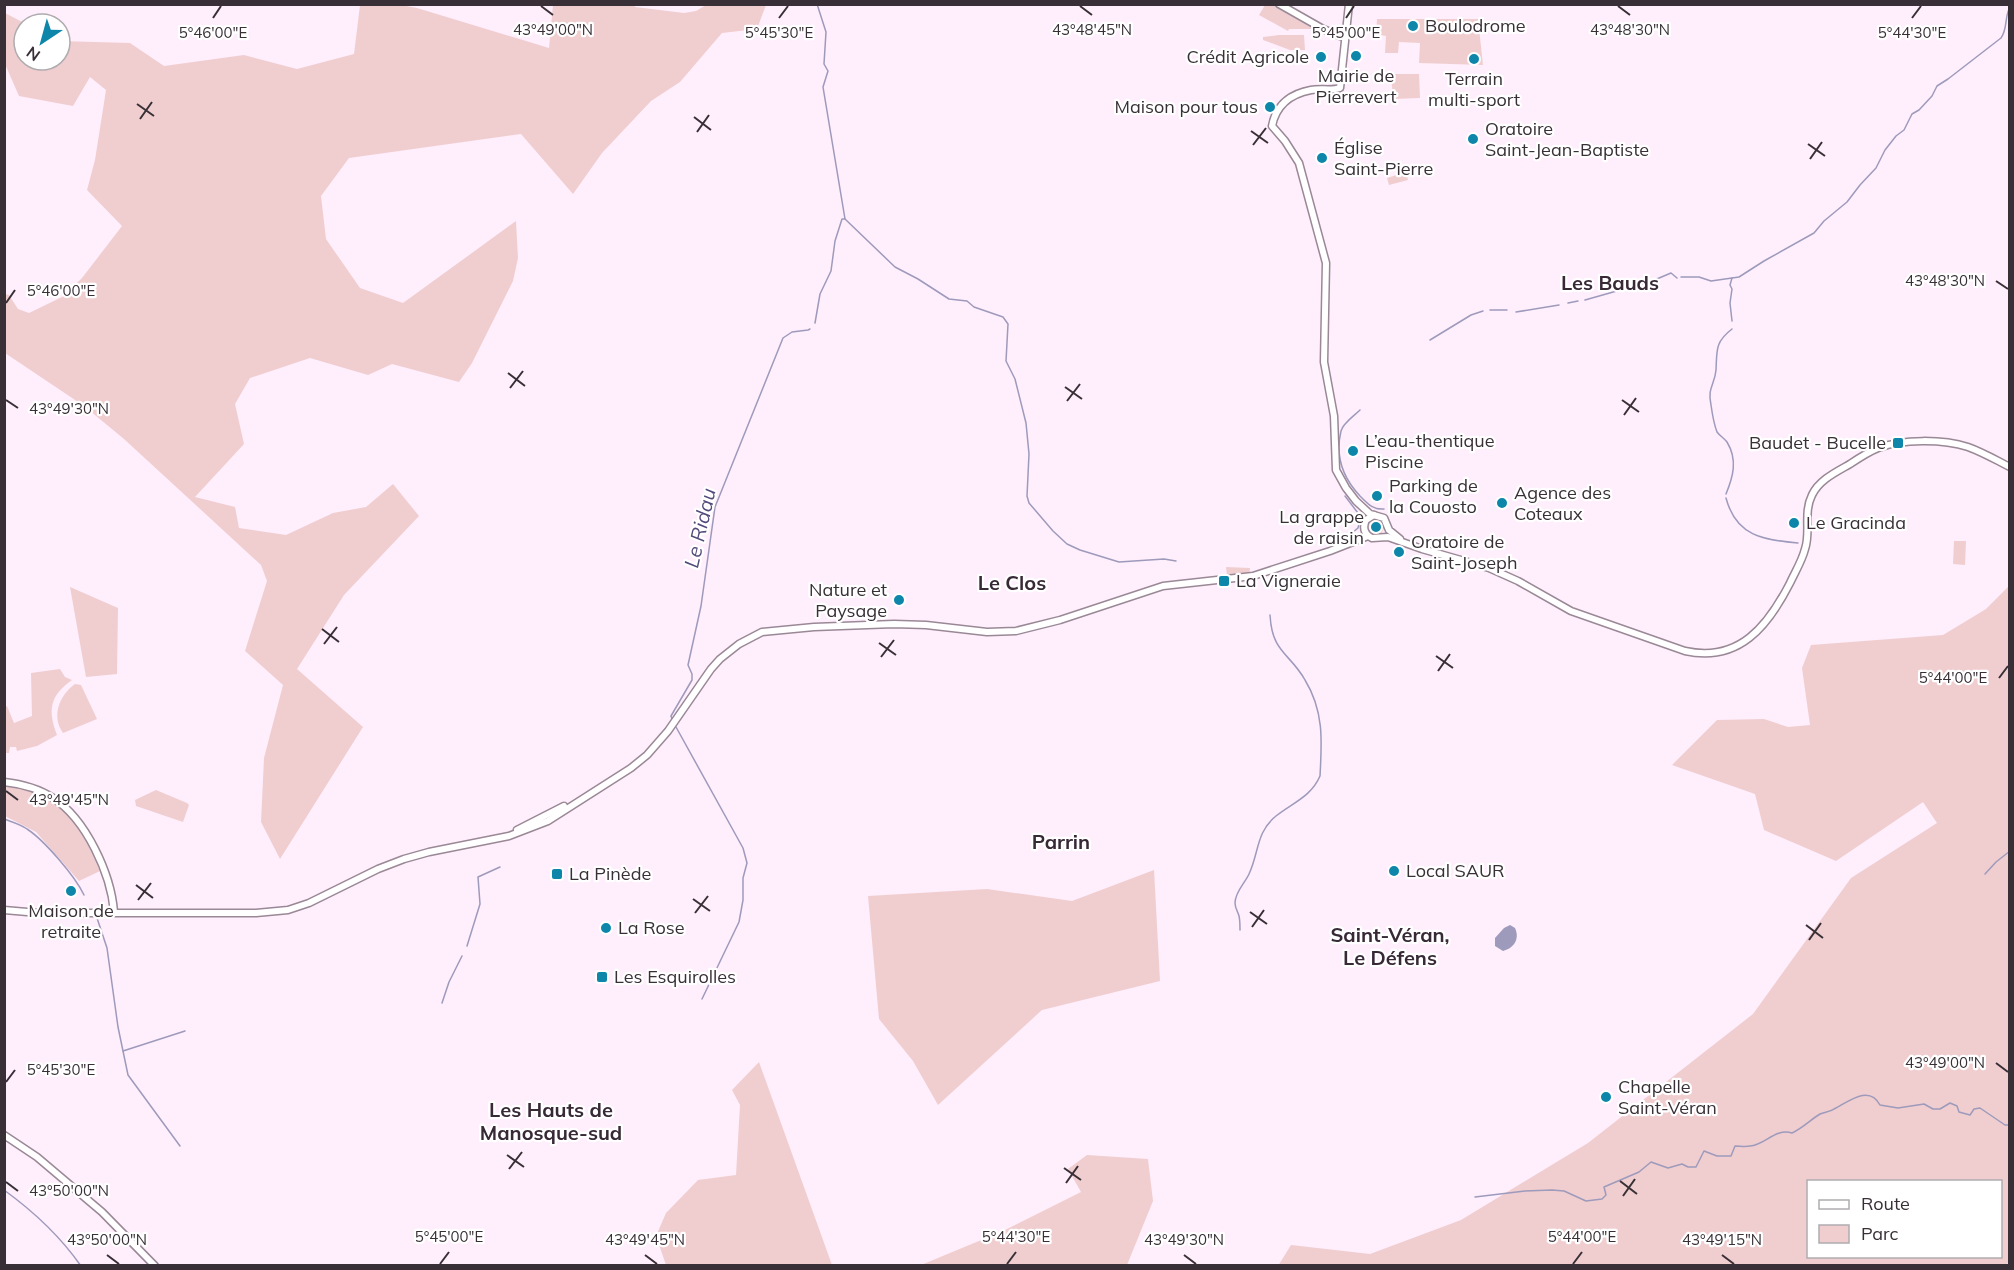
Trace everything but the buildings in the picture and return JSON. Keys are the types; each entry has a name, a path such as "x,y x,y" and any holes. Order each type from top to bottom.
{"main road":[{"path":"1279,4 1323,29 1345,38"},
{"path":"1349,4 1340,88 1312,90 1288,99 1281,105 1272,126 1286,141 1299,163 1324,254 1327,278 1324,362 1334,416 1335,463 1341,480 1356,501 1368,536"},
{"path":"4,910 39,913 118,910 256,913 288,910 309,903 378,869 404,859 509,837 599,788 653,749 720,659 739,644 762,632 814,627 894,624 987,632 1017,631 1060,620 1163,586 1253,576 1368,536 1375,539 1388,537 1499,571 1562,607 1685,651 1701,654 1728,651 1747,640 1767,620 1781,600 1806,548 1807,513 1811,497 1819,485 1830,476 1872,451 1901,443 1958,445 1975,450 2010,467"},
{"path":"1356,501 1374,516 1384,518 1392,533 1407,544"},
{"path":"1344,545 1374,516"},
{"path":"1382,537 1388,527"},
{"path":"4,782 38,790 66,808 86,834 96,852 118,910"},
{"path":"4,1135 37,1157 102,1212 155,1266"}],"green space":[{"path":"360,5 401,5 417,8 549,48 553,5 635,5 635,7 684,13 696,11 706,5 766,5 757,29 722,33 680,82 651,101 602,153 573,194 521,134 349,158 321,196 326,239 360,288 403,303 516,221 518,258 513,281 472,363 459,382 392,364 368,375 310,358 250,378 235,404 244,444 195,497 235,507 239,528 286,535 333,513 366,507 393,484 419,516 344,595 297,669 363,727 280,859 261,822 264,758 283,685 245,651 267,581 261,565 124,439 84,406 5,353 5,294 9,295 18,309 29,313 62,297 82,278 122,226 87,190 95,160 106,90 90,77 73,106 19,96 5,64 5,13 12,17 12,72 72,72 72,41 130,43 164,66 244,55 297,69 354,54"},
{"path":"1265,5 1274,5 1314,29 1289,29 1288,31 1259,15"},
{"path":"1377,19 1478,19 1483,65 1419,63 1420,43 1399,42 1398,53 1385,53 1386,36 1376,34"},
{"path":"1304,35 1305,50 1290,50 1263,40 1263,37"},
{"path":"1391,74 1419,74 1420,98 1393,99"},
{"path":"1406,172 1408,180 1389,185 1387,178"},
{"path":"1373,519 1379,519 1384,527 1382,533 1373,535 1368,530 1368,524"},
{"path":"1954,541 1966,541 1965,565 1953,564"},
{"path":"1226,567 1250,568 1249,575 1227,576"},
{"path":"2009,586 2010,1258 2007,1265 1278,1266 1291,1245 1370,1254 1461,1220 1588,1143 1753,1014 1851,878 1937,823 1923,802 1836,861 1764,830 1755,794 1672,765 1717,720 1764,719 1788,727 1810,725 1802,668 1811,645 1943,635 1986,609"},
{"path":"70,587 118,608 117,674 86,677"},
{"path":"60,669 65,677 72,680 59,692 52,704 52,719 57,735 37,746 17,751 16,747 10,747 9,753 5,753 5,707 7,706 14,723 32,716 31,673"},
{"path":"75,684 81,685 97,719 63,733 59,727 58,707 65,694"},
{"path":"4,785 28,789 53,801 73,821 100,871 79,881 36,832 5,816"},
{"path":"156,790 189,805 183,822 136,806 135,800"},
{"path":"1154,870 1160,981 1042,1010 938,1105 913,1061 879,1019 868,896 987,889 1072,901"},
{"path":"759,1062 832,1265 666,1265 656,1236 666,1213 698,1180 736,1175 740,1105 732,1090"},
{"path":"1087,1155 1148,1159 1153,1201 1127,1265 921,1265 1003,1231 1081,1192 1068,1169"}],"shaded area":[{"path":"1510,925 1515,928 1516,939 1513,945 1503,951 1495,946 1495,938"}],"waterway":[{"name":"Le Ridau","path":"815,323 820,294 831,271 835,241 842,219 845,219 823,87 828,71 824,64 826,32 817,4"},
{"path":"1681,277 1699,277 1711,281 1739,277 1814,233 1824,221 1847,202 1876,168 1885,150 1904,130 1912,114 1932,96 1937,86 2001,38 2010,7"},
{"path":"845,219 895,267 949,299 967,301 974,307 1003,317 1008,324 1006,361 1015,379 1026,423 1029,454 1027,496 1029,503 1053,531 1067,544 1119,562 1164,559 1176,561"},
{"path":"1652,281 1671,273 1677,278"},
{"path":"1732,278 1730,285 1732,321"},
{"path":"1585,300 1645,283"},
{"path":"1568,303 1578,301"},
{"path":"1516,312 1559,305"},
{"path":"1490,310 1507,310"},
{"path":"1430,340 1471,315 1483,311"},
{"name":"Le Ridau","path":"672,719 671,716 692,680 688,665 701,606 715,507 783,338 792,332 810,329"},
{"path":"1726,494 1732,475 1732,455 1727,442 1717,432 1710,394 1718,347 1722,338 1732,329"},
{"path":"1360,410 1342,428 1339,440 1340,458 1349,482 1360,496 1368,504 1384,509"},
{"path":"1345,496 1361,517 1358,528 1347,537"},
{"path":"1726,498 1737,521 1753,534 1773,540 1798,543"},
{"path":"1240,930 1235,899 1249,874 1261,836 1276,816 1312,789 1320,776 1321,738 1316,703 1305,680 1278,645 1271,628 1270,615"},
{"name":"Le Ridau","path":"676,727 743,848 747,863 743,878 743,900 739,922 702,999"},
{"path":"4,819 24,827 42,841 84,895"},
{"path":"1985,874 2010,851"},
{"path":"467,946 480,904 478,877 500,867"},
{"path":"97,918 107,948 118,1027 128,1075 180,1146"},
{"path":"442,1003 462,956"},
{"path":"123,1051 185,1031"},
{"path":"1475,1197 1552,1190 1564,1191 1586,1201 1602,1199 1606,1195 1604,1187 1639,1172 1651,1162 1668,1168 1682,1164 1696,1167 1704,1151 1717,1156 1731,1156 1735,1146 1755,1145 1780,1133 1792,1133 1820,1114 1864,1095 1875,1099 1880,1105 1898,1108 1924,1104 1933,1109 1940,1109 1950,1103 1957,1106 1959,1112 1970,1115 1974,1109 1980,1108 2005,1125 2010,1125"},
{"path":"4,1190 46,1225 81,1266"}],"place":[{"name":"Boulodrome","path":"1413,26"},
{"name":"Mairie de Pierrevert","path":"1356,56"},
{"name":"Crédit Agricole","path":"1321,57"},
{"name":"Terrain multi-sport","path":"1474,59"},
{"name":"Maison pour tous","path":"1270,107"},
{"name":"Oratoire Saint-Jean-Baptiste","path":"1473,139"},
{"name":"Église Saint-Pierre","path":"1322,158"},
{"name":"Baudet - Bucelle","path":"1898,443"},
{"name":"L’eau-thentique Piscine","path":"1353,451"},
{"name":"Parking de la Couosto","path":"1377,496"},
{"name":"Agence des Coteaux","path":"1502,503"},
{"name":"Le Gracinda","path":"1794,523"},
{"name":"La grappe de raisin","path":"1376,527"},
{"name":"Oratoire de Saint-Joseph","path":"1399,552"},
{"name":"La Vigneraie","path":"1224,581"},
{"name":"Nature et Paysage","path":"899,600"},
{"name":"Local SAUR","path":"1394,871"},
{"name":"La Pinède","path":"557,874"},
{"name":"Maison de retraite","path":"71,891"},
{"name":"La Rose","path":"606,928"},
{"name":"Les Esquirolles","path":"602,977"},
{"name":"Chapelle Saint-Véran","path":"1606,1097"}],"district":[{"name":"Les Bauds","path":"1610,283"},
{"name":"Le Clos","path":"1012,583"},
{"name":"Parrin","path":"1061,842"},
{"name":"Saint-Véran, Le Défens","path":"1390,946"},
{"name":"Les Hauts de Manosque-sud","path":"551,1122"}]}
